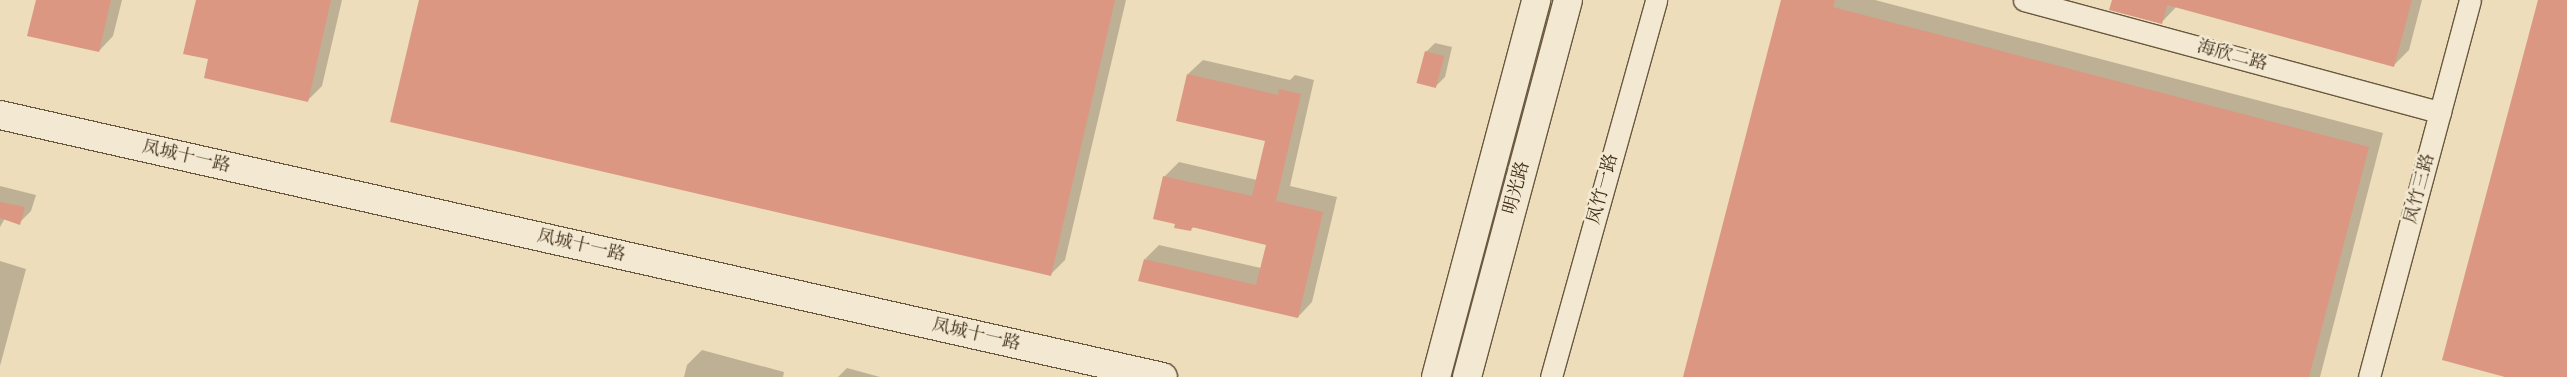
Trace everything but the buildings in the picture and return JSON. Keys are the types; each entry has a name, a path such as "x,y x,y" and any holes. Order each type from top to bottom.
{"street":[{"name":"明光路","path":"1436,377 1536,0"},
{"name":"明光路","path":"1467,377 1568,0"},
{"name":"凤竹一路","path":"1551,377 1656,0"},
{"name":"海欣二路","path":"2024,0 2440,112"},
{"name":"凤竹三路","path":"2369,377 2470,0"},
{"name":"凤城十一路","path":"0,115 1162,377"}]}
